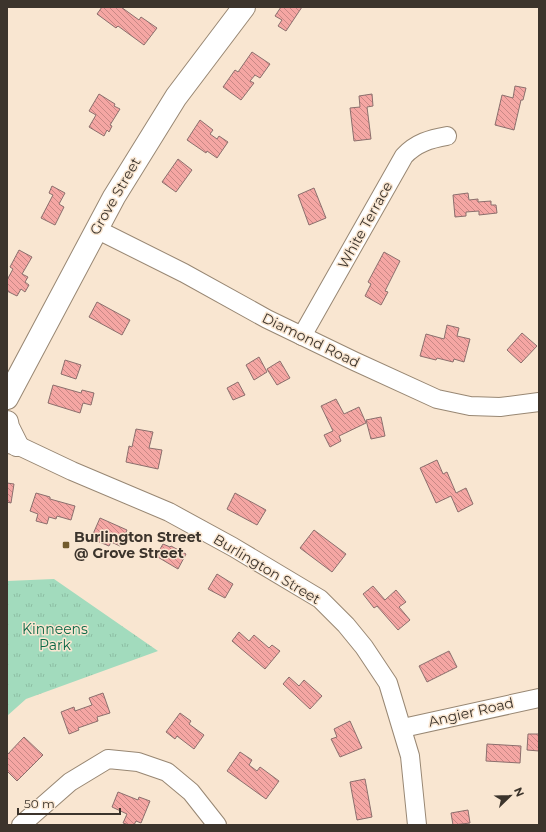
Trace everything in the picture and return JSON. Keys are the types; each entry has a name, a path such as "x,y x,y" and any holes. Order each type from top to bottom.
{"main road":[{"name":"Grove Street","path":"7,398 114,197 176,96 244,7"},
{"path":"7,422 12,444"}],"street":[{"name":"White Terrace","path":"302,336 404,156 423,142 447,136"},
{"name":"Diamond Road","path":"96,229 184,273 302,336 437,399 470,406 500,407 539,402"},
{"name":"Burlington Street","path":"12,444 169,512 233,547 320,599 346,625 364,646 388,683 403,728 410,756 416,825"},
{"name":"Angier Road","path":"403,728 539,698"},
{"path":"21,825 70,782 108,759 138,762 167,772 191,792 217,825"}],"green space":[{"name":"Kinneens Park","path":"54,579 158,651 26,699 7,716 7,581"}],"building":[{"path":"102,7 121,7 139,20 141,17 157,28 144,45 118,26 116,28 97,14"},
{"path":"281,7 302,7 286,31 278,26 282,20 275,16"},
{"path":"252,52 270,64 260,78 255,75 250,81 254,83 241,100 223,87 235,70 238,72"},
{"path":"515,86 526,88 523,100 521,100 514,130 495,125 502,95 513,98"},
{"path":"99,94 120,109 110,125 112,126 109,132 107,130 104,136 89,127 96,115 89,111"},
{"path":"372,94 373,106 367,107 371,139 354,141 350,108 360,107 359,96"},
{"path":"200,120 213,130 210,134 217,139 219,136 228,142 217,158 207,151 206,153 187,140"},
{"path":"178,159 192,170 176,192 162,182"},
{"path":"52,186 65,193 59,204 64,207 55,225 41,218 53,195 49,193"},
{"path":"314,188 326,218 309,225 298,195"},
{"path":"468,193 469,200 478,199 478,202 491,201 491,205 496,205 497,213 479,215 479,211 466,212 466,216 455,217 453,195"},
{"path":"19,250 32,257 22,274 28,277 25,282 29,285 25,292 21,289 17,296 7,291 7,280 13,269 10,267"},
{"path":"384,252 400,261 385,291 388,292 381,305 365,296 371,284 368,282"},
{"path":"97,302 130,320 122,335 89,317"},
{"path":"447,325 459,328 457,336 470,339 464,362 454,359 453,362 437,358 436,360 420,356 426,334 444,339"},
{"path":"522,333 537,346 521,363 507,350"},
{"path":"259,357 267,372 254,380 246,365"},
{"path":"65,360 81,365 76,379 61,374"},
{"path":"280,361 290,378 277,385 267,369"},
{"path":"238,382 245,395 233,400 227,388"},
{"path":"53,385 81,393 82,390 94,393 91,405 83,403 80,413 48,403"},
{"path":"336,399 344,414 359,407 366,423 339,436 341,441 330,447 324,435 333,431 321,406"},
{"path":"381,417 385,436 371,439 366,420"},
{"path":"136,429 153,432 149,448 162,450 158,469 126,462 129,446 132,447"},
{"path":"437,460 443,474 447,472 456,493 466,488 473,504 458,512 451,496 436,503 420,468"},
{"path":"7,483 14,484 11,503 7,502"},
{"path":"36,493 50,497 50,499 75,506 71,520 57,516 56,519 49,517 47,524 36,521 38,514 30,511"},
{"path":"235,493 266,510 257,525 227,509"},
{"path":"100,518 127,530 120,546 111,542 109,546 97,541 99,537 93,534"},
{"path":"314,530 346,554 332,572 300,548"},
{"path":"163,544 170,547 171,546 186,554 178,569 156,556"},
{"path":"217,574 233,584 225,598 208,589"},
{"path":"373,586 385,600 396,590 406,602 399,607 410,620 398,630 377,606 374,608 363,594"},
{"path":"239,632 249,641 254,635 269,648 272,645 280,651 265,669 232,641"},
{"path":"449,651 457,667 427,682 419,666"},
{"path":"289,677 299,686 304,680 322,696 310,709 283,684"},
{"path":"103,693 110,713 97,717 98,721 78,728 79,730 69,734 61,712 74,707 75,711 92,705 89,698"},
{"path":"180,713 191,721 189,724 204,735 194,749 177,736 175,739 166,732"},
{"path":"350,721 362,748 340,757 331,739 337,737 334,729"},
{"path":"528,734 539,734 539,751 527,750"},
{"path":"24,737 43,755 17,781 7,771 7,755"},
{"path":"487,744 521,746 520,763 486,761"},
{"path":"240,752 252,760 249,765 257,771 260,767 279,781 266,799 227,771"},
{"path":"365,779 372,817 357,820 350,782"},
{"path":"118,792 138,800 139,797 150,801 141,823 136,821 134,825 129,825 123,823 127,814 112,807"},
{"path":"468,810 470,823 453,825 451,813"}],"place":[{"name":"Burlington Street @ Grove Street","path":"66,545"}]}
